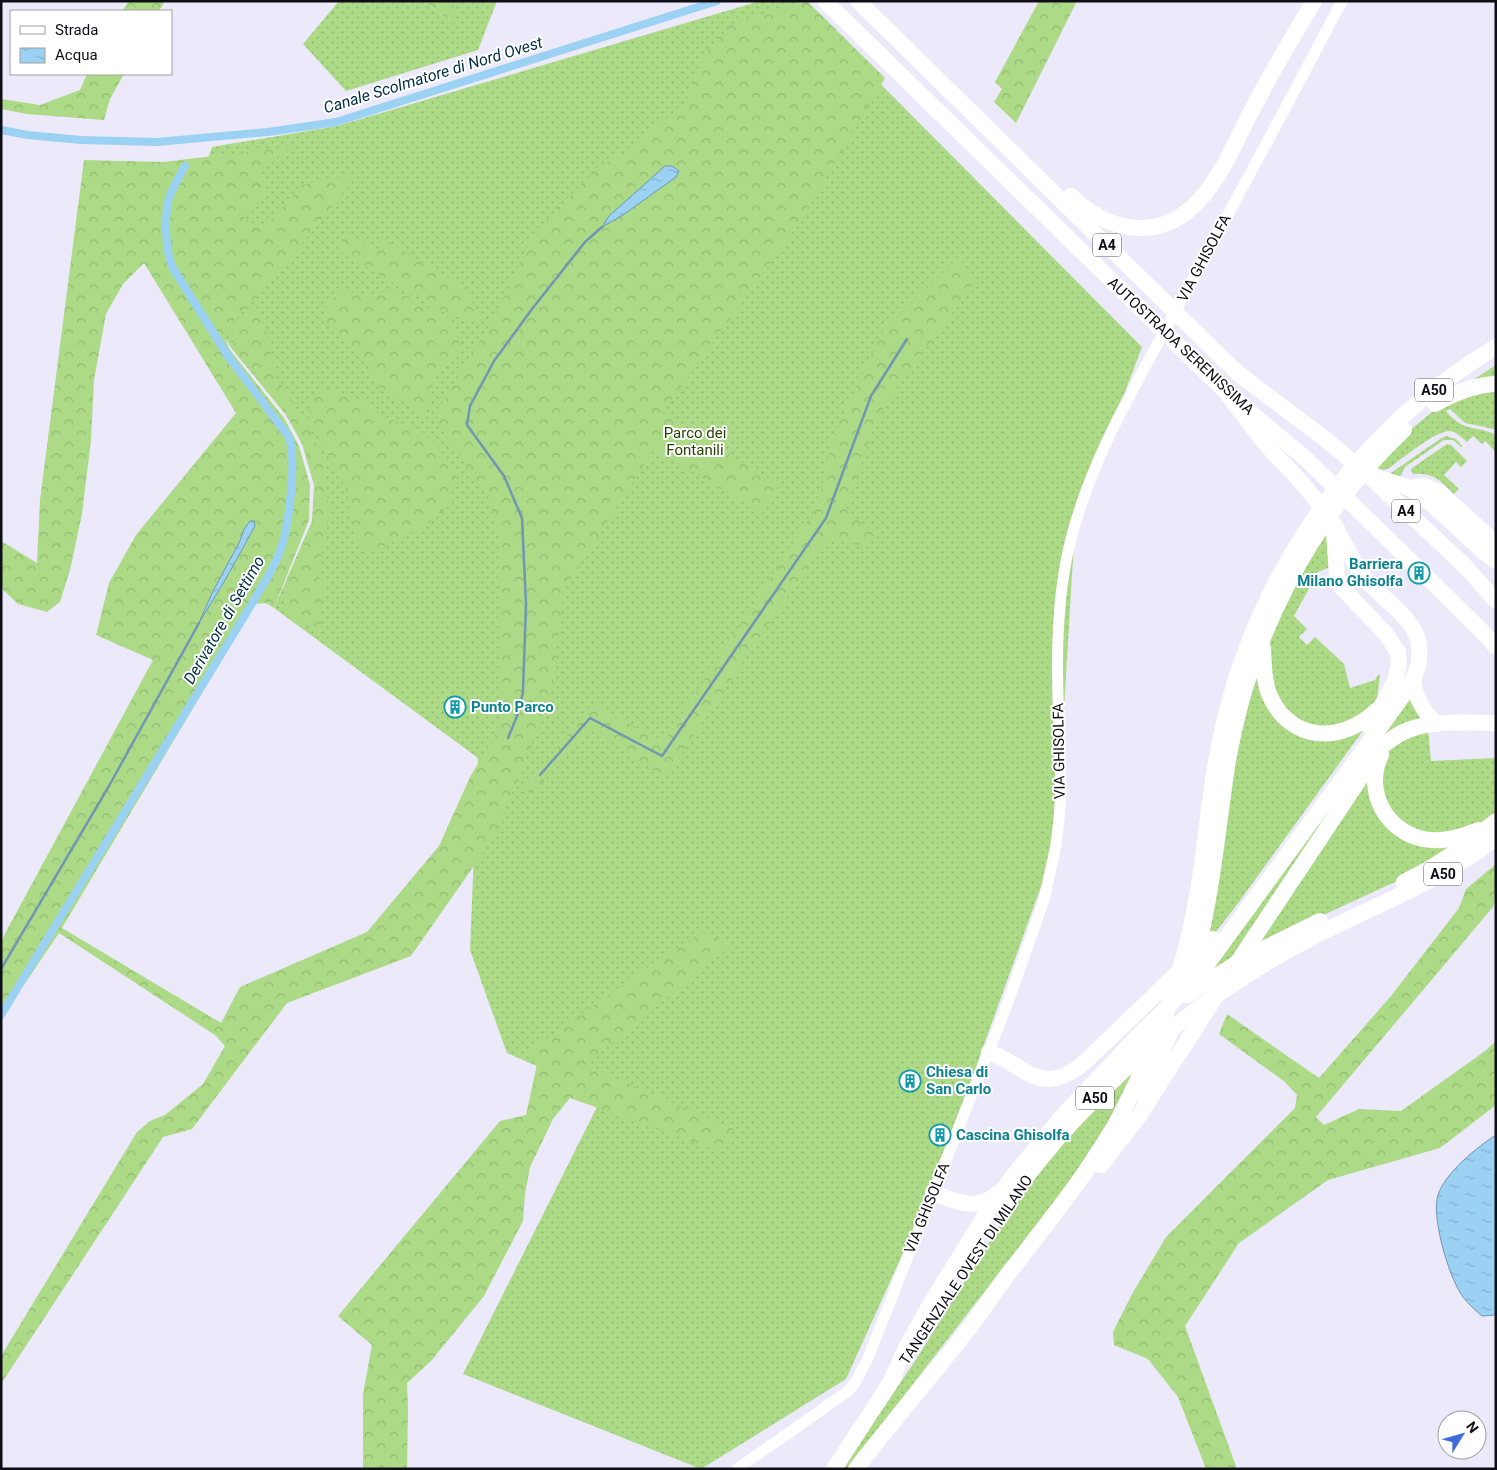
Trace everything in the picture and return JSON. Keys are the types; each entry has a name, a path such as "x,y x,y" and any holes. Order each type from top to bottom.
{"highway":[{"name":"AUTOSTRADA SERENISSIMA","path":"825,1 1226,392 1306,459 1428,577 1496,647"},
{"name":"AUTOSTRADA SERENISSIMA","path":"858,1 1219,355 1245,378 1329,442 1368,475 1465,566 1496,602"},
{"path":"948,89 1036,161 1074,199 1092,213 1117,225 1144,228 1158,226 1182,215 1193,207 1210,188 1274,69 1314,1"},
{"name":"A50","path":"1147,1073 1184,956 1198,891 1218,752 1232,690 1258,617 1273,588 1309,537 1336,489 1427,396 1473,361 1496,348"},
{"path":"1382,444 1463,381 1496,360"},
{"path":"1435,404 1460,391 1496,384"},
{"path":"933,1192 958,1202 980,1204 990,1200 1065,1113 1164,1011 1208,963 1229,936 1413,680 1420,661 1418,639 1411,625 1366,580 1353,562 1334,524 1306,487 1270,448 1226,392"},
{"path":"1368,475 1410,488 1434,506 1496,561"},
{"path":"1410,488 1425,486 1439,492 1496,543"},
{"path":"989,1052 998,1055 1029,1074 1048,1079 1065,1075 1086,1061 1227,924 1369,729 1395,681 1398,671 1398,652 1386,634 1341,587 1337,576 1334,524"},
{"path":"1117,1144 1147,1073 1178,1012 1199,943 1212,877 1227,766 1247,684 1263,637 1309,537"},
{"path":"1263,637 1264,673 1269,693 1282,714 1297,726 1316,734 1340,732 1368,718 1381,707"},
{"path":"1413,680 1420,703 1437,724"},
{"path":"974,1322 1019,1275 1037,1253 1139,1116 1245,951 1375,755 1389,740 1410,729 1437,724 1496,722"},
{"path":"1389,740 1377,766 1374,781 1382,809 1399,827 1416,837 1437,840 1469,834 1495,822"},
{"path":"1164,1011 1211,978 1245,958 1413,878 1466,846 1495,822"},
{"name":"TANGENZIALE OVEST DI MILANO","path":"834,1469 999,1215 1057,1140 1103,1090 1143,1052 1186,1017 1248,974 1312,937 1434,879 1496,838"},
{"name":"TANGENZIALE OVEST DI MILANO","path":"856,1469 974,1322 1003,1280 1044,1227 1091,1162 1147,1073"},
{"path":"889,1385 906,1348 928,1308 1012,1176"}],"street":[{"name":"VIA GHISOLFA","path":"737,1469 840,1399 855,1383 868,1358 989,1052 1044,900 1056,845 1061,791 1058,624 1069,548 1088,485 1108,439 1138,381 1342,1"}],"green space":[{"path":"129,1 165,1 160,10 123,10"},
{"path":"339,1 424,1 453,23 453,1 497,1 478,50 346,91 303,44"},
{"path":"424,1 453,1 453,23"},
{"name":"Parco dei Fontanili","path":"760,1 798,1 1142,347 1075,524 1056,845 976,1067 918,1220 846,1379 701,1469 463,1374 603,1095 507,1053 470,950 478,758 274,608 312,521 314,485 302,444 286,415 232,349 198,292 194,198 212,147 337,126"},
{"path":"807,1 885,78 800,222 662,413 779,485 762,513 654,449 564,589 552,690 522,771 492,840 411,956 287,1003 192,1129 163,1137 1,1384 1,1356 137,1132 150,1121 165,1115 203,1084 225,1046 215,1035 59,933 1,1019 1,941 153,660 96,635 109,583 136,535 236,413 144,263 123,284 106,314 94,380 91,440 82,514 70,570 60,602 47,612 18,604 1,588 1,541 37,563 40,500 84,160 163,162 291,147 260,172 267,191 250,209 240,215 263,230 303,185 328,178 356,176 311,233 232,324 226,337 230,350 284,418 299,446 310,485 309,520 274,608 266,603 255,604 62,928 221,1023 240,987 367,932 439,846 470,777 496,734 502,701 499,609 500,539 490,500 440,427 437,416 441,405 494,318 533,235 597,168 633,148 686,101 706,51 733,23"},
{"path":"1039,1 1077,1 1016,123 994,102 1002,89 995,82"},
{"path":"87,75 123,75 110,99 104,120 27,114 1,109 1,99 40,105 80,90"},
{"path":"345,231 378,251 381,237 469,290 474,308 482,313 482,317 473,322 446,313 339,251"},
{"path":"958,257 977,280 886,402 873,430 847,507 847,511 876,534 866,546 826,539 665,778 590,726 532,794 524,789 593,704 664,742 818,505 833,437 884,330"},
{"path":"389,287 437,314 455,320 458,341 464,350 434,379 429,402 429,418 379,386 363,356 333,331 325,318 330,302 344,290 374,299"},
{"path":"255,305 267,332 275,375 309,429 324,459 329,512 326,540 316,574 325,584 317,613 323,628 318,633 291,614 284,603 283,597 313,522 315,486 304,444 287,415 234,348 229,337"},
{"path":"1496,365 1496,380 1473,380"},
{"path":"322,384 366,403 387,418 420,430 439,448 457,474 451,488 453,502 418,530 369,553 355,536 346,488 309,420 310,402"},
{"path":"1496,388 1496,430 1465,423 1450,409 1446,411 1465,426 1496,435 1496,452 1485,441 1482,444 1473,436 1467,442 1450,431 1436,435 1389,468 1384,470 1377,468 1409,431 1437,408"},
{"path":"1446,436 1456,439 1463,447 1453,440 1444,440 1405,467 1400,477 1388,475 1440,439"},
{"path":"1447,444 1451,445 1467,461 1461,467 1456,462 1444,475 1459,489 1454,494 1437,478 1414,474 1411,471 1412,468"},
{"path":"1326,530 1330,567 1318,572 1294,616 1307,629 1299,637 1307,645 1315,637 1344,664 1350,688 1375,680 1380,675 1377,699 1372,708 1348,724 1309,728 1276,699 1269,649 1273,625"},
{"path":"1258,661 1289,726 1367,725 1236,906 1215,933 1204,943 1225,807"},
{"path":"1410,691 1424,720 1403,727 1231,961 1205,977"},
{"path":"1428,729 1431,761 1496,758 1496,816 1468,830 1426,834 1395,819 1379,786 1387,753 1392,746"},
{"path":"1371,767 1394,828 1465,838 1397,881 1250,951"},
{"path":"1496,864 1496,897 1493,907 1316,1117 1324,1125 1359,1109 1401,1111 1485,1051 1496,1041 1496,1105 1440,1148 1328,1180 1239,1243 1185,1326 1237,1469 1206,1469 1178,1397 1148,1359 1114,1345 1113,1332 1131,1296 1166,1237 1295,1108 1297,1095 1285,1082 1219,1034 1227,1014 1319,1078 1391,996 1459,908 1466,889"},
{"path":"706,930 729,947 585,1065 734,1129 721,1152 570,1098 553,1119 530,1167 523,1221 484,1296 431,1361 407,1383 407,1469 363,1469 363,1394 372,1345 338,1316 500,1121 526,1115 537,1064 529,1051 652,964"},
{"path":"1132,1073 1108,1122 1068,1184 847,1469 842,1469 917,1358 996,1231 1024,1192 1068,1138"}],"water":[{"path":"665,166 672,166 679,171 676,177 623,215 602,227 609,216"},
{"path":"250,521 254,521 255,526 199,623 212,593 240,541 244,529"},
{"path":"1496,1135 1496,1315 1482,1316 1463,1297 1451,1273 1442,1245 1436,1204 1438,1195 1447,1178 1471,1153"}],"waterway":[{"name":"Canale Scolmatore di Nord Ovest","path":"1,130 28,135 81,140 157,142 268,132 336,122 717,1"},
{"name":"Derivatore di Settimo","path":"1,1015 268,577 275,564 283,540 292,477 289,437 228,356 171,263 166,235 167,205 172,190 185,166"},
{"path":"508,738 519,711 523,692 526,604 522,518 504,476 467,425 470,406 494,361 532,309 585,242 602,227"},
{"path":"540,775 590,718 662,756 826,518 871,396 907,339"},
{"path":"1,969 109,786 199,623"}],"place":[{"name":"Barriera Milano Ghisolfa","path":"1419,573"},
{"name":"Punto Parco","path":"455,707"},
{"name":"Chiesa di San Carlo","path":"910,1081"},
{"name":"Cascina Ghisolfa","path":"940,1135"}]}
